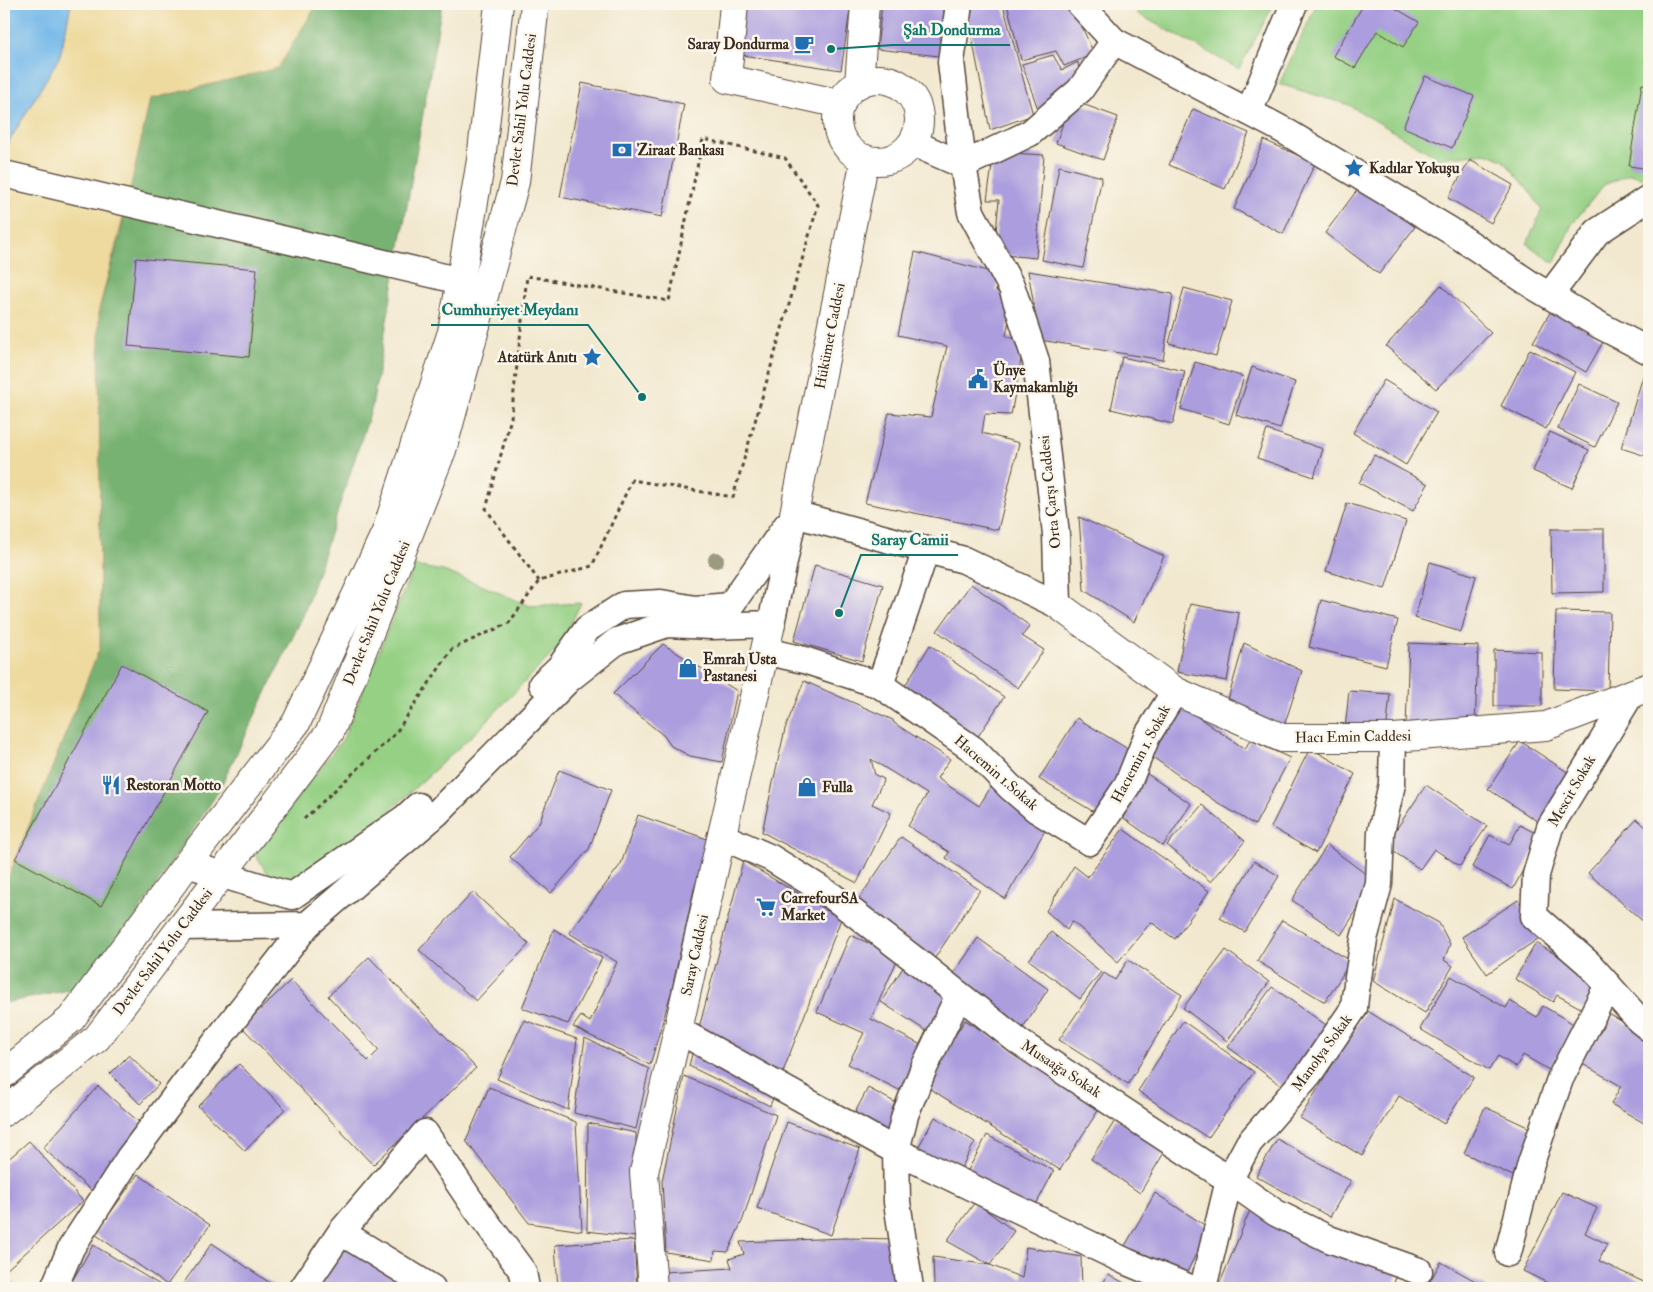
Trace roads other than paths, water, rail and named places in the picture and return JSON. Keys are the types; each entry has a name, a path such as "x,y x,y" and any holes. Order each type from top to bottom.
{"main road":[{"name":"Devlet Sahil Yolu Caddesi","path":"4,1074 72,1018 187,864 296,723 382,540 452,332 481,160 499,4"},
{"name":"Devlet Sahil Yolu Caddesi","path":"4,1112 97,1038 330,732 442,450 515,182 535,4"},
{"path":"734,4 727,79 850,94 872,80 885,80 898,84 909,93 916,104 919,117 918,130 913,143 904,153 892,159 878,161 865,159 853,153 844,143 839,130 838,117 850,94 865,4"},
{"name":"Hükümet Caddesi","path":"794,514 865,159"},
{"name":"Hacı Emin Caddesi","path":"1058,605 1175,692 1282,738 1394,738 1546,726 1640,690"},
{"name":"Saray Caddesi","path":"653,1288 644,1172 771,624"}],"street":[{"name":"Orta Çarşı Caddesi","path":"959,4 951,62 963,165 971,212 1012,288 1036,361 1056,534 1058,605"},
{"path":"1080,4 1114,41 1283,130 1434,221 1550,296 1649,351"},
{"path":"1249,112 1294,4"},
{"path":"913,143 963,165 1030,133 1080,90 1114,41"},
{"path":"4,174 461,280"},
{"path":"1550,296 1597,232 1649,198"},
{"path":"794,514 964,560 1058,605"},
{"path":"54,1288 71,1248 129,1158 307,925 437,812 570,679 617,641 667,624 712,626 771,624 794,514"},
{"path":"187,864 292,896 405,818 560,667 587,629 624,605 661,603 696,609 730,606 794,514"},
{"path":"880,685 926,550"},
{"name":"Hacıemin 1.Sokak","path":"764,650 804,660 880,685 974,750 1010,787 1037,810 1089,842"},
{"name":"Mescit Sokak","path":"1640,690 1550,827 1536,875 1534,916 1588,963 1640,1021 1649,1028"},
{"name":"Hacıemin 1. Sokak","path":"1089,842 1126,786 1147,736 1175,692"},
{"name":"Manolya Sokak","path":"1203,1288 1229,1180 1249,1143 1309,1074 1354,1008 1364,939 1379,884 1381,832 1392,784 1394,738"},
{"name":"Musaağa Sokak","path":"722,836 771,858 832,896 914,958 1019,1042 1276,1213 1329,1239 1419,1271"},
{"path":"243,847 256,885"},
{"path":"182,927 307,925"},
{"path":"1508,1253 1531,1162 1560,1079 1608,985"},
{"path":"910,1288 897,1202 896,1150 905,1115 923,1070 959,995"},
{"path":"678,1030 896,1150 1127,1262 1190,1288"},
{"path":"303,1288 341,1232 425,1133 470,1200 523,1272 526,1288"},
{"path":"341,1232 432,1288"}],"water":[{"path":"4,4 71,4 60,56 4,150"}],"place":[{"name":"Saray Dondurma","path":"804,44"},
{"name":"Şah Dondurma","path":"831,49"},
{"name":"Ziraat Bankası","path":"622,150"},
{"name":"Kadılar Yokuşu","path":"1354,168"},
{"name":"Atatürk Anıtı","path":"592,357"},
{"name":"Ünye Kaymakamlığı","path":"978,379"},
{"name":"Cumhuriyet Meydanı","path":"642,397"},
{"name":"Saray Camii","path":"839,613"},
{"name":"Emrah Usta Pastanesi","path":"688,668"},
{"name":"Restoran Motto","path":"111,785"},
{"name":"Fulla","path":"807,787"},
{"name":"CarrefourSA Market","path":"766,907"}]}
